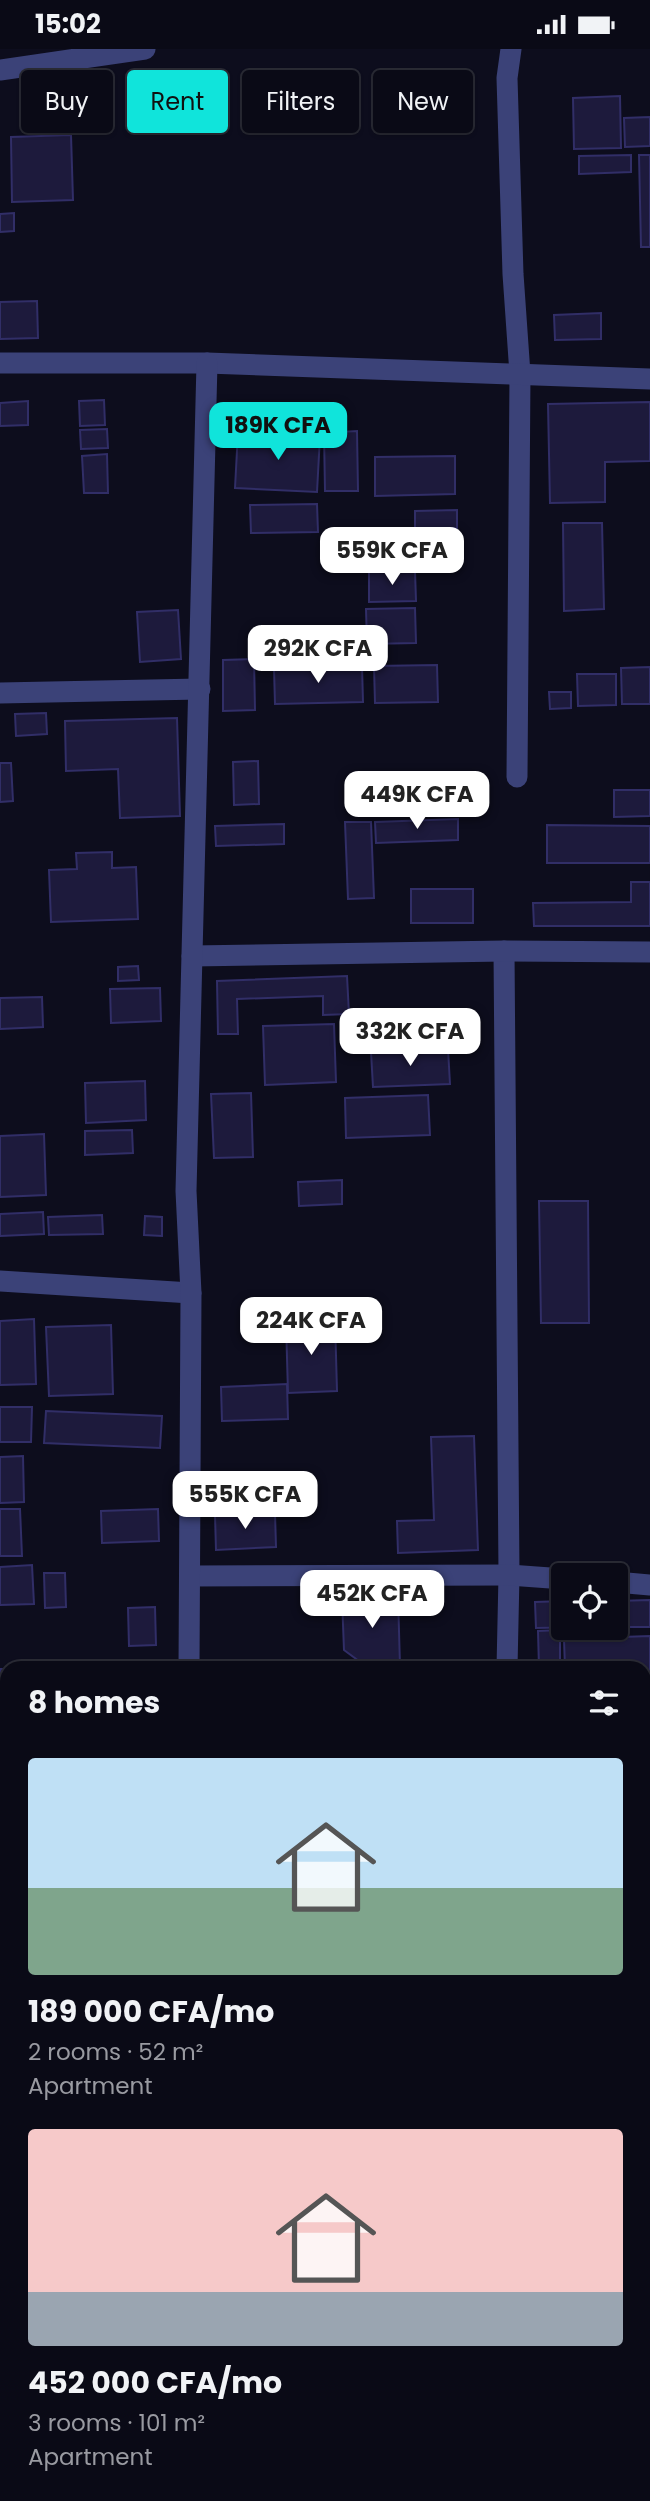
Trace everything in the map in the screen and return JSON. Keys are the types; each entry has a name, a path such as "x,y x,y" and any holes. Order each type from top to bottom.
{"street":[{"path":"0,70 145,49"},
{"path":"511,49 507,78 513,275 520,375 517,777"},
{"path":"0,363 207,363 650,379"},
{"path":"189,1661 191,1293 186,1191 207,363"},
{"path":"0,693 200,689"},
{"path":"192,956 504,951 650,953"},
{"path":"504,951 509,1575 507,1661"},
{"path":"0,1281 191,1293"},
{"path":"191,1576 509,1575 551,1578"},
{"path":"628,1583 650,1585"}],"building":[{"path":"620,96 621,148 574,149 573,98"},
{"path":"650,117 650,146 625,147 624,118"},
{"path":"71,135 73,200 12,202 11,137"},
{"path":"631,155 631,172 579,174 579,156"},
{"path":"639,155 650,155 650,247 641,247"},
{"path":"14,213 14,231 0,232 0,214"},
{"path":"37,301 38,338 0,339 0,302"},
{"path":"601,313 601,339 555,340 554,315"},
{"path":"104,400 105,425 80,426 79,401"},
{"path":"28,401 28,425 0,426 0,403"},
{"path":"650,402 650,461 605,462 605,502 550,503 548,404"},
{"path":"107,429 108,448 81,449 80,430"},
{"path":"357,431 358,491 325,491 324,433"},
{"path":"238,432 320,436 317,492 235,488"},
{"path":"107,454 108,493 84,493 82,456"},
{"path":"455,456 455,494 375,496 375,457"},
{"path":"317,504 318,532 251,533 250,505"},
{"path":"457,510 457,528 415,529 415,511"},
{"path":"563,523 602,523 604,609 564,611"},
{"path":"415,571 416,601 369,602 369,572"},
{"path":"415,608 416,643 367,644 366,609"},
{"path":"178,610 181,659 140,662 137,612"},
{"path":"254,659 255,710 223,711 223,660"},
{"path":"437,665 438,702 375,703 374,666"},
{"path":"362,666 363,702 275,704 274,668"},
{"path":"650,667 650,704 622,704 621,668"},
{"path":"577,674 616,674 616,705 578,706"},
{"path":"549,692 571,692 571,708 550,709"},
{"path":"46,713 47,734 16,736 15,714"},
{"path":"177,718 180,816 120,818 118,769 66,771 65,721"},
{"path":"258,761 259,804 234,805 233,762"},
{"path":"0,763 11,763 13,801 0,802"},
{"path":"614,790 650,790 650,816 614,817"},
{"path":"458,819 458,840 376,843 375,822"},
{"path":"345,822 371,822 374,898 348,899"},
{"path":"284,824 284,844 216,846 215,826"},
{"path":"547,825 650,826 650,863 547,863"},
{"path":"112,852 112,868 136,867 138,919 51,922 49,870 77,869 76,853"},
{"path":"631,882 650,882 650,926 534,926 533,903 631,902"},
{"path":"411,889 473,889 473,923 411,923"},
{"path":"138,966 139,980 118,981 118,967"},
{"path":"347,976 349,1014 323,1015 323,996 237,999 238,1034 218,1034 217,981"},
{"path":"160,988 161,1021 111,1023 110,989"},
{"path":"42,997 43,1027 0,1029 0,998"},
{"path":"334,1024 336,1082 265,1085 263,1026"},
{"path":"448,1049 450,1084 373,1087 371,1052"},
{"path":"145,1081 146,1120 86,1123 85,1083"},
{"path":"251,1093 253,1157 214,1158 211,1094"},
{"path":"428,1095 430,1135 346,1138 345,1098"},
{"path":"132,1130 133,1153 85,1155 85,1131"},
{"path":"44,1134 46,1195 0,1197 0,1136"},
{"path":"342,1180 342,1204 299,1206 298,1182"},
{"path":"539,1201 588,1201 589,1323 541,1323"},
{"path":"43,1212 44,1234 0,1236 0,1214"},
{"path":"102,1215 103,1234 49,1235 48,1217"},
{"path":"145,1216 162,1217 162,1236 144,1235"},
{"path":"34,1319 36,1384 0,1385 0,1321"},
{"path":"335,1320 337,1391 288,1393 286,1322"},
{"path":"111,1325 113,1394 49,1396 46,1327"},
{"path":"287,1384 288,1419 222,1421 221,1387"},
{"path":"0,1407 32,1407 31,1442 0,1442"},
{"path":"46,1411 162,1416 160,1448 44,1443"},
{"path":"474,1436 478,1550 398,1553 397,1521 434,1520 431,1437"},
{"path":"23,1456 24,1502 0,1503 0,1457"},
{"path":"0,1509 20,1509 22,1556 0,1556"},
{"path":"158,1509 159,1541 102,1543 101,1511"},
{"path":"275,1513 276,1547 216,1550 215,1515"},
{"path":"32,1565 34,1604 0,1605 0,1567"},
{"path":"44,1573 65,1573 66,1607 45,1608"},
{"path":"398,1596 400,1661 359,1661 344,1650 342,1598"},
{"path":"650,1600 650,1627 628,1627 628,1601"},
{"path":"551,1601 551,1628 536,1628 535,1602"},
{"path":"155,1607 156,1645 129,1646 128,1608"},
{"path":"551,1630 551,1640 560,1640 560,1661 539,1661 538,1631"},
{"path":"650,1636 650,1661 565,1661 564,1640 628,1640 628,1637"}]}
